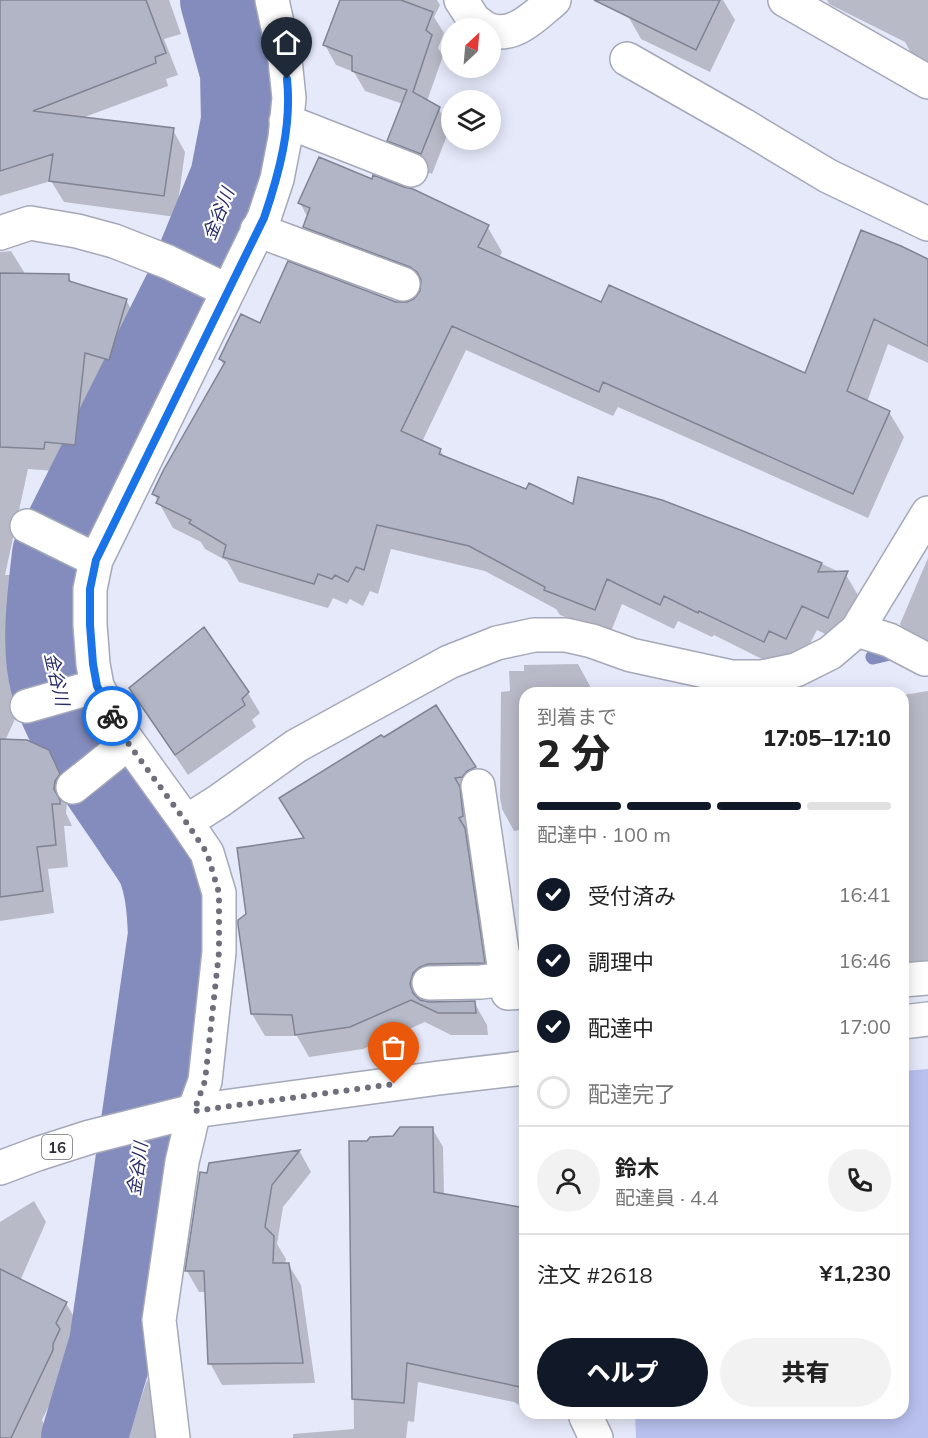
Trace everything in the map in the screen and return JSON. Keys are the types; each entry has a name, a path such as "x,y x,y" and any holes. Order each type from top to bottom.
{"street":[{"path":"173,1438 159,1320 182,1162 184,1114 205,1081 219,952 219,893 207,853 186,822 122,748 119,729 90,688 93,664 90,625 90,557 222,288 264,218 277,179 285,138 289,98 286,70 272,0"},
{"path":"461,0 473,18"},
{"path":"501,32 514,29 531,20 554,0"},
{"path":"785,0 928,82"},
{"path":"627,59 828,176 928,224"},
{"path":"286,121 411,170"},
{"path":"0,233 30,223 77,231 114,241 168,262 222,288"},
{"path":"257,231 403,284"},
{"path":"186,822 296,746 449,662 497,644 534,635 566,634 631,655 732,677 762,677 796,670 830,653 857,630 928,513"},
{"path":"27,526 90,557"},
{"path":"857,630 889,640 925,659"},
{"path":"27,706 90,688"},
{"path":"73,787 122,748"},
{"path":"429,983 481,982 518,978 478,786"},
{"path":"909,980 928,978"},
{"path":"909,1021 928,1019"},
{"name":"16","path":"0,1168 90,1137 184,1114 440,1077 519,1069"}],"shaded area":[{"path":"928,1069 928,1438 636,1438 635,1419 909,1419 909,1071"}],"building":[{"path":"0,0 146,0 166,53 155,57 156,63 33,111 174,128 164,196 49,181 53,154 0,171"},
{"path":"340,0 401,0 433,12 426,30 432,35 413,92 440,107 421,154 387,141 407,90 352,71 352,56 323,45"},
{"path":"594,0 720,0 696,50"},
{"path":"319,157 372,179 373,175 413,189 489,225 478,247 601,302 609,285 805,373 861,230 928,259 928,346 874,319 847,391 890,411 853,494 603,382 599,392 452,326 401,431 441,449 439,454 526,489 529,483 573,504 578,477 662,500 743,531 822,563 818,572 848,571 828,618 802,606 786,639 769,631 764,642 664,596 660,605 607,579 595,610 544,590 545,587 469,546 377,525 364,570 356,567 348,582 335,575 332,579 318,574 314,584 223,557 226,545 189,523 191,520 156,503 159,497 152,494 225,362 219,359 241,314 260,323 288,261 396,302 407,302 414,299 420,291 421,280 417,272 410,267 303,227 310,208 298,203"},
{"path":"0,273 69,274 69,281 127,299 109,360 85,353 75,445 45,442 44,449 0,447"},
{"path":"204,627 249,692 242,699 245,705 175,755 129,688"},
{"path":"436,705 476,767 467,771 462,777 455,778 460,787 463,816 459,818 465,828 485,963 428,964 413,973 410,984 413,993 420,1000 429,1002 475,1001 476,1013 438,1013 411,1000 350,1027 295,1035 292,1015 251,1014 238,925 238,920 246,914 237,848 304,838 279,798 381,735 384,737"},
{"path":"0,739 27,740 49,750 60,774 55,781 54,789 60,804 52,804 56,845 37,847 43,891 0,897"},
{"path":"400,1127 433,1127 434,1192 519,1207 519,1387 407,1363 404,1403 352,1399 349,1141 367,1141 370,1137 393,1136"},
{"path":"300,1150 272,1185 265,1227 274,1236 273,1263 289,1263 303,1363 208,1364 204,1271 185,1271 200,1172 207,1173 209,1163"},
{"path":"0,1269 67,1302 56,1323 60,1329 53,1344 53,1350 11,1438 0,1438"}],"waterway":[{"name":"金谷川","path":"84,1438 112,1344 171,935 168,896 160,867 88,758 59,701 50,667 48,635 50,601 55,554 187,290 233,178 244,121 243,72 223,0"},
{"path":"873,657 902,650"},
{"path":"162,869 181,841"}],"way so far":[{"path":"112,716 128,743 207,853 216,878 219,893 219,952 205,1081 194,1111 394,1084"}],"route":[{"path":"112,716 97,686 93,664 90,589 96,560 264,218 277,179 285,138 289,98 287,79"}]}
